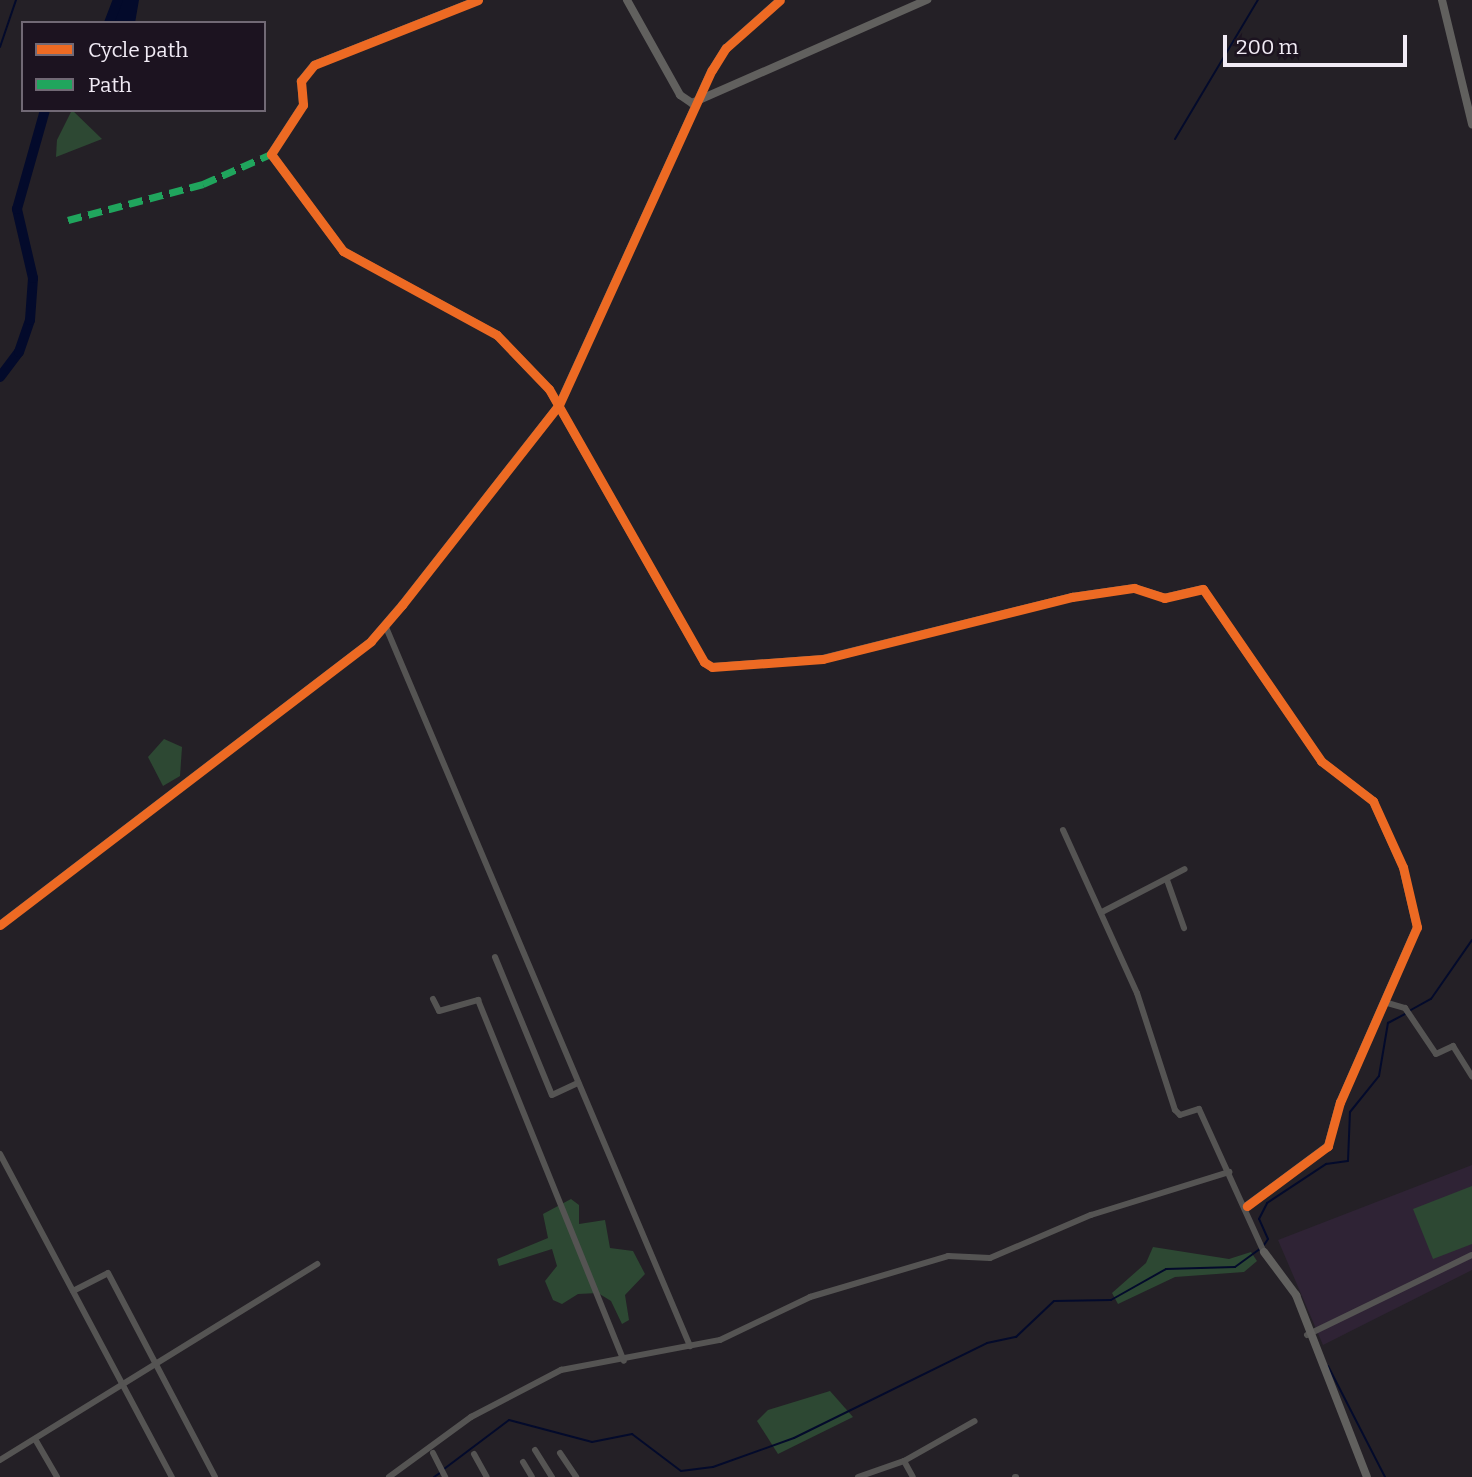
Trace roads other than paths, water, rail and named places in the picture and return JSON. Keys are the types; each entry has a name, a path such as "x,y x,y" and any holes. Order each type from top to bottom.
{"street":[{"path":"478,0 314,65 301,81 303,105 271,154 343,251 497,335 559,405 688,640 712,667 823,659 1072,597 1134,588 1164,598 1207,592 1234,642 1321,761 1361,786 1390,832 1418,927 1340,1102 1328,1146 1247,1206"},
{"path":"627,0 680,95 699,101 927,0"},
{"path":"0,925 385,625 559,405 726,48 780,0"},
{"path":"1442,0 1472,124"},
{"path":"385,625 690,1346"},
{"path":"1063,830 1102,912 1175,1110 1180,1115 1199,1110 1247,1206 1262,1250 1286,1274 1307,1335 1367,1477"},
{"path":"1102,912 1185,869"},
{"path":"1167,880 1184,928"},
{"path":"495,957 552,1094 579,1083"},
{"path":"433,999 439,1011 478,1000 624,1361"},
{"path":"1384,1002 1405,1007 1435,1053 1454,1046 1472,1076"},
{"path":"0,1154 172,1477"},
{"path":"389,1477 471,1417 561,1370 624,1361 751,1329 843,1286 948,1256 990,1258 1091,1214 1229,1172"},
{"path":"1307,1335 1472,1255"},
{"path":"0,1460 317,1264"},
{"path":"73,1291 108,1273 215,1477"},
{"path":"858,1477 904,1461 975,1421"},
{"path":"35,1438 57,1477"},
{"path":"535,1450 552,1477"},
{"path":"433,1453 446,1477"},
{"path":"560,1453 576,1477"},
{"path":"474,1454 487,1477"},
{"path":"904,1461 913,1477"},
{"path":"523,1462 532,1477"}],"water":[{"path":"117,0 139,0 135,21 110,21"}],"waterway":[{"path":"0,47 16,0"},
{"path":"110,21 118,0"},
{"path":"1175,139 1258,0"},
{"path":"0,377 19,352 30,320 33,278 17,209 44,112"},
{"path":"1409,1011 1431,999 1472,940"},
{"path":"1264,1245 1268,1239 1259,1219 1267,1203 1326,1164 1348,1161 1350,1112 1379,1076 1388,1023 1405,1014"},
{"path":"444,1469 509,1420 592,1442 632,1434 681,1471 713,1467 794,1438 987,1343 1016,1337 1054,1301 1111,1300 1166,1269 1235,1267 1260,1249"},
{"path":"1328,1366 1385,1477"},
{"path":"434,1477 440,1473"}]}
